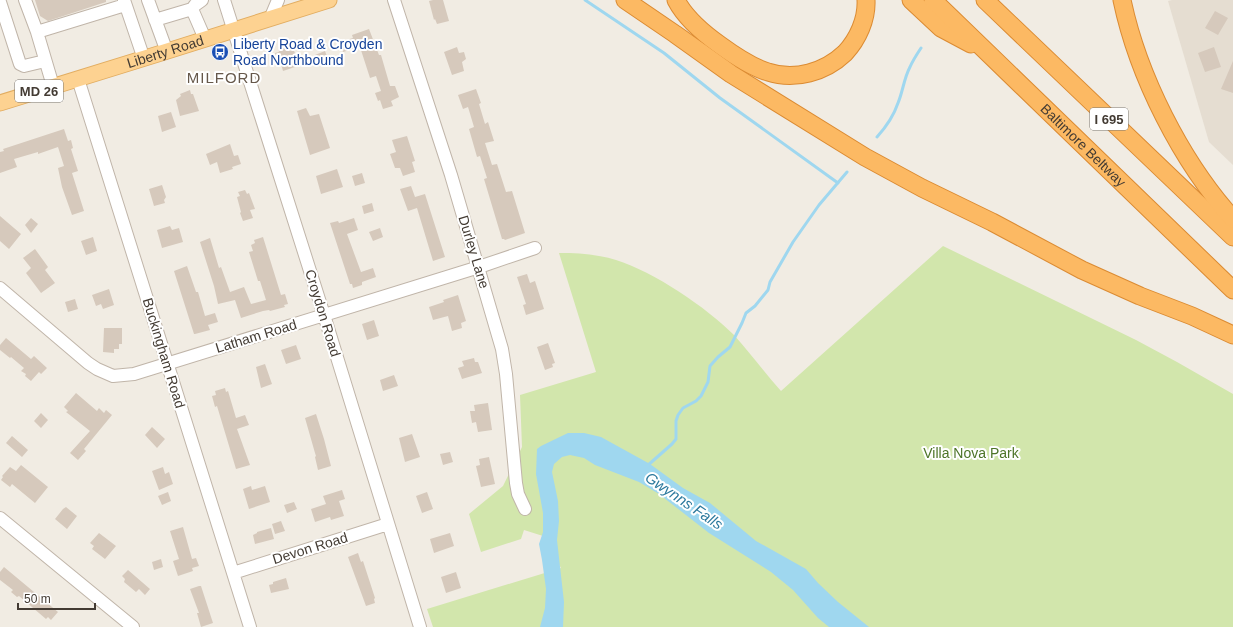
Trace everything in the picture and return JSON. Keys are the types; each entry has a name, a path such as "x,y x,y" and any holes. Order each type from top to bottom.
{"highway":[{"path":"624,0 675,34 730,74 865,157 1082,270 1140,296 1192,316 1233,335"},
{"path":"676,0 682,11 699,29 743,60 769,72 792,76 819,70 831,64 848,49 855,40 861,27 865,15 866,0"},
{"path":"910,0 941,28 990,54"},
{"name":"Baltimore Beltway","path":"933,0 1233,290"},
{"name":"I 695","path":"985,0 1233,237"},
{"path":"1122,0 1126,21 1156,100 1188,160 1219,203 1233,219"}],"main road":[{"name":"Liberty Road","path":"0,103 167,52 329,0"}],"street":[{"path":"25,0 37,32 53,86"},
{"path":"148,0 167,52"},
{"path":"155,20 192,9 202,0"},
{"name":"Croydon Road","path":"224,0 324,314 420,627"},
{"path":"270,19 278,0"},
{"name":"Durley Lane","path":"394,0 479,266 502,349 506,374 516,483 518,494 525,509"},
{"path":"0,2 20,64 24,66 45,61"},
{"path":"37,32 124,2 144,59"},
{"path":"192,9 206,39"},
{"name":"Buckingham Road","path":"78,79 250,627"},
{"name":"Latham Road","path":"0,288 81,358 105,373 113,376 127,376 535,248"},
{"path":"0,518 133,627"},
{"name":"Devon Road","path":"233,573 388,524"}],"shaded area":[{"path":"1233,0 1233,165 1209,142 1168,1"}],"green space":[{"name":"Villa Nova Park","path":"943,246 1136,340 1233,394 1233,627 433,627 427,609 561,568 543,536 524,530 521,539 481,552 469,514 503,486 522,447 520,395 596,372 559,253 602,256 631,266 663,282 709,313 734,335 781,391"}],"water":[{"name":"Gwynns Falls","path":"568,433 584,433 601,437 650,464 683,488 710,503 756,541 806,569 838,602 869,627 829,627 818,618 793,590 771,572 709,533 659,494 639,482 595,465 584,458 570,455 562,457 554,464 552,472 558,501 559,521 557,540 564,602 563,627 540,627 545,608 546,589 539,544 543,532 543,513 536,474 537,449"}],"building":[{"path":"35,0 106,0 106,2 48,21 40,16"},
{"path":"443,0 449,21 437,24 435,19 434,20 429,1"},
{"path":"1215,11 1228,18 1218,35 1205,28"},
{"path":"369,29 379,55 381,55 390,86 395,86 399,97 391,101 393,106 383,109 380,100 378,101 375,93 381,91 376,76 370,78 360,47 343,52 340,42 353,38 352,35"},
{"path":"287,45 288,50 293,48 296,56 300,55 304,64 283,71 275,53 279,52 278,47"},
{"path":"457,47 459,53 464,52 466,59 462,62 464,71 452,75 444,52"},
{"path":"1214,47 1221,67 1205,72 1198,53"},
{"path":"325,51 329,62 318,65 315,55"},
{"path":"1233,61 1233,93 1221,89"},
{"path":"476,89 481,103 479,104 485,124 488,122 494,141 485,143 492,165 497,164 506,192 512,191 525,233 505,240 502,239 484,179 487,178 480,156 477,157 469,129 474,127 468,107 463,109 458,95"},
{"path":"190,90 199,111 180,116 176,100 181,96 180,94"},
{"path":"306,108 310,116 319,114 330,148 310,155 297,111"},
{"path":"171,112 176,127 162,132 158,116"},
{"path":"64,129 68,141 71,140 73,148 71,149 78,171 72,173 84,211 72,215 62,187 58,168 64,166 58,147 38,154 38,152 14,159 17,167 0,173 0,152 4,151 3,149"},
{"path":"407,136 415,161 412,162 415,172 403,176 400,168 395,168 390,154 396,152 392,140"},
{"path":"230,144 234,156 238,155 241,164 232,167 233,169 220,173 217,162 210,165 206,154"},
{"path":"337,169 343,187 321,194 316,176"},
{"path":"362,173 365,183 355,186 352,176"},
{"path":"162,185 166,197 164,200 165,203 154,206 149,189"},
{"path":"411,186 415,197 425,194 445,257 433,261 417,208 408,211 400,189"},
{"path":"245,190 247,194 249,193 255,209 250,210 253,218 243,221 237,197 240,196 238,192"},
{"path":"372,203 374,211 364,214 362,206"},
{"path":"0,216 21,234 9,249 0,241"},
{"path":"31,218 38,224 31,233 25,225"},
{"path":"354,218 358,230 347,234 361,272 373,268 376,277 362,282 362,285 353,288 352,284 350,284 330,223 338,221 339,223"},
{"path":"170,226 172,230 179,228 183,242 162,248 157,230"},
{"path":"380,228 383,237 373,241 369,232"},
{"path":"93,237 97,251 86,255 81,241"},
{"path":"263,237 281,295 285,294 288,304 284,305 285,307 270,311 263,311 241,318 235,300 218,304 200,242 210,238 219,268 221,267 230,292 244,287 251,304 266,300 249,252 253,251 251,245 255,243 254,240"},
{"path":"35,249 48,267 45,270 55,283 41,293 26,273 31,268 23,258"},
{"path":"187,266 196,292 198,292 205,316 215,313 218,322 208,325 210,330 195,334 174,271"},
{"path":"527,274 530,283 535,281 544,309 526,315 523,305 526,304 517,277"},
{"path":"109,289 114,305 103,309 101,304 96,306 92,295"},
{"path":"458,295 466,321 461,323 462,328 452,331 448,316 433,320 429,307"},
{"path":"75,299 78,309 68,312 65,302"},
{"path":"374,320 379,336 367,340 362,324"},
{"path":"104,328 122,328 122,344 119,344 119,349 114,349 114,353 103,352"},
{"path":"6,338 31,359 34,356 47,368 41,374 39,372 31,381 25,376 26,374 21,371 24,368 0,350 0,345"},
{"path":"548,343 555,363 552,364 553,367 545,370 537,347"},
{"path":"296,345 301,359 286,364 281,350"},
{"path":"474,358 475,362 478,362 482,373 462,379 458,368 464,366 462,361"},
{"path":"265,364 272,384 261,388 256,367"},
{"path":"394,375 398,386 383,391 380,380"},
{"path":"225,388 226,392 228,391 236,418 245,415 249,425 237,429 250,465 236,469 217,406 215,407 212,396 216,395 215,391"},
{"path":"76,393 97,411 99,408 104,413 106,410 112,415 84,449 86,451 78,460 70,453 90,431 66,412 68,411 64,407"},
{"path":"488,403 492,430 478,432 476,422 472,423 470,411 475,411 474,405"},
{"path":"41,413 48,420 41,428 34,421"},
{"path":"316,414 331,466 318,470 316,456 305,418"},
{"path":"152,427 165,439 157,448 145,435"},
{"path":"412,434 420,457 405,462 399,438"},
{"path":"12,436 28,450 22,457 6,443"},
{"path":"450,452 453,462 443,465 440,454"},
{"path":"489,457 495,484 481,487 476,466 480,465 479,459"},
{"path":"21,465 48,487 35,503 12,484 10,487 1,480 3,477 2,476 10,467 16,471"},
{"path":"163,467 165,474 169,472 173,484 159,490 152,471"},
{"path":"251,486 252,490 265,486 270,502 249,509 243,489"},
{"path":"342,490 345,499 339,501 344,516 331,520 330,517 315,522 311,509 326,504 323,496"},
{"path":"168,492 171,501 162,505 158,496"},
{"path":"427,492 433,509 422,513 416,496"},
{"path":"294,502 297,509 287,513 284,505"},
{"path":"66,507 77,516 67,529 55,519"},
{"path":"281,521 285,531 275,534 272,524"},
{"path":"183,527 192,559 196,558 199,566 192,568 193,571 178,576 173,561 179,559 170,531"},
{"path":"271,528 274,539 255,544 253,535 257,532"},
{"path":"99,533 116,546 105,559 92,549 94,546 90,543"},
{"path":"450,533 454,546 434,553 430,539"},
{"path":"358,553 361,562 363,561 375,598 375,603 366,606 348,557"},
{"path":"161,559 163,567 154,570 152,562"},
{"path":"4,567 58,612 51,620 48,617 46,619 19,596 17,597 11,592 13,590 0,580 0,572"},
{"path":"128,570 150,589 145,595 139,589 136,592 124,582 125,579 122,576"},
{"path":"456,572 461,588 446,593 441,577"},
{"path":"286,578 289,589 271,593 269,585 273,584 273,582"},
{"path":"201,586 213,623 201,627 197,613 199,613 190,589"}],"waterway":[{"path":"585,0 664,53 720,98 838,183"},
{"path":"877,137 887,125 894,112 908,71 921,48"},
{"path":"647,466 676,439 676,421 678,415 683,408 696,401 701,396 708,382 710,366 730,347 746,313 755,306 768,290 770,282 793,242 819,205 847,172"}],"place":[{"name":"Liberty Road & Croyden Road Northbound","path":"220,52"}],"district":[{"name":"MILFORD","path":"224,78"}]}
